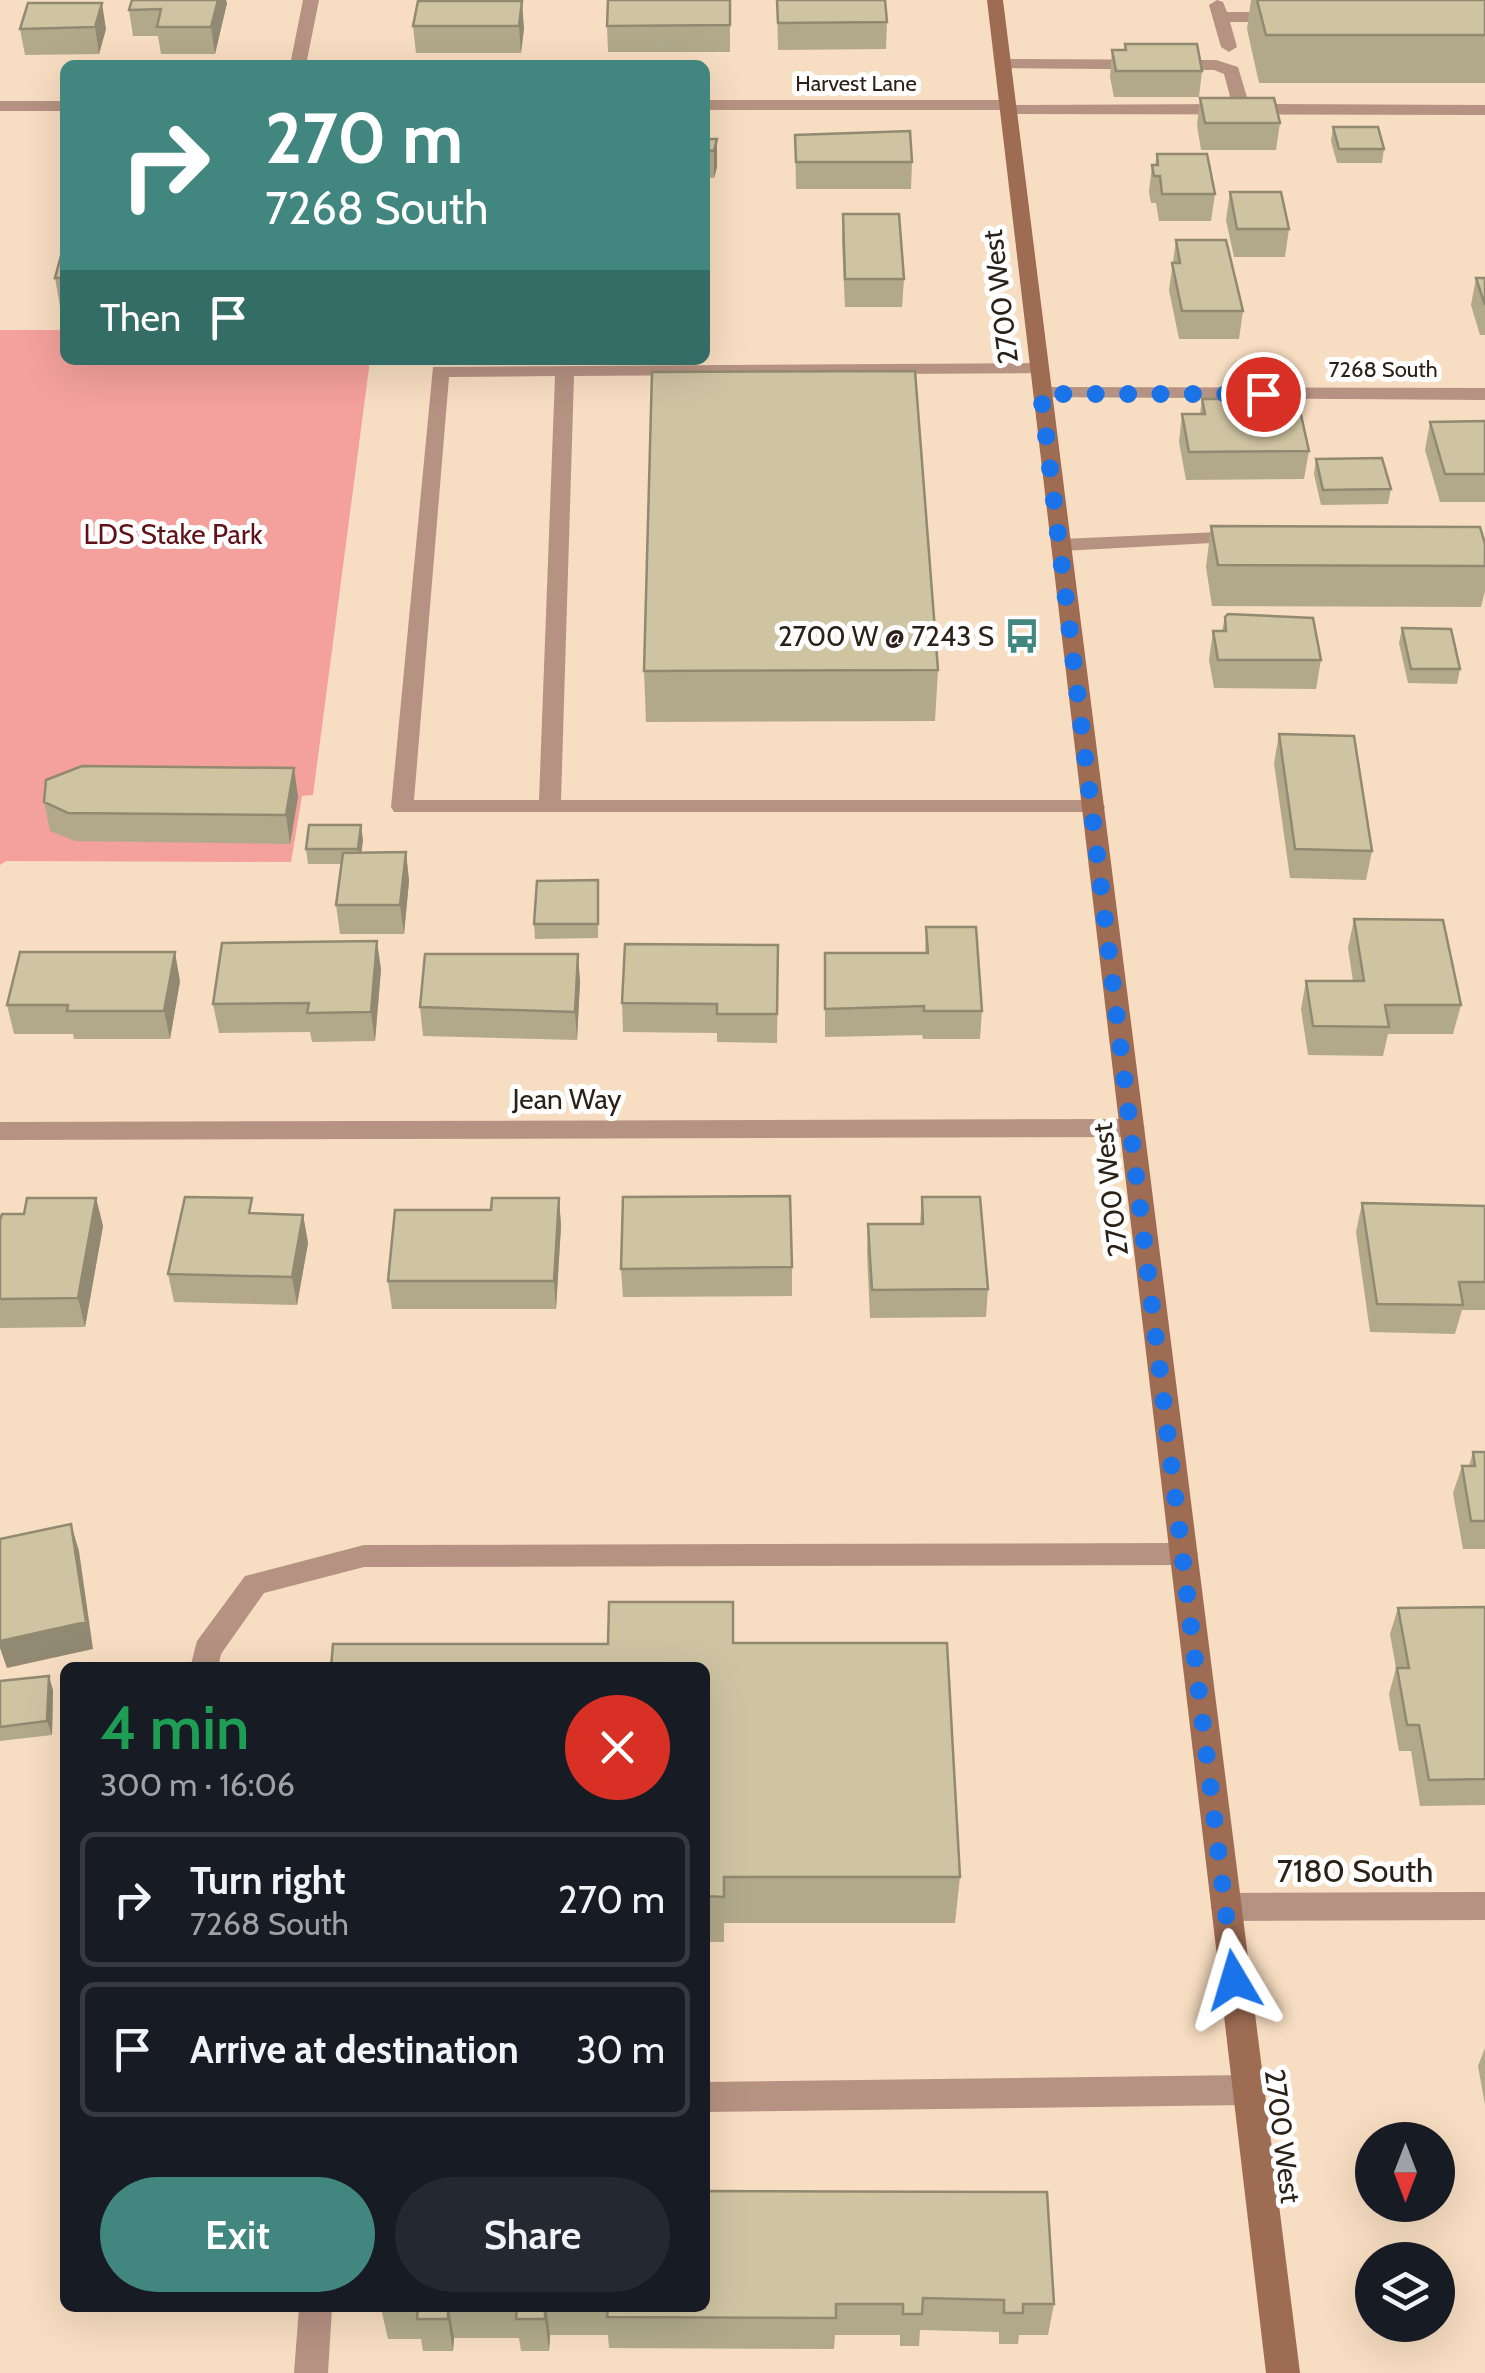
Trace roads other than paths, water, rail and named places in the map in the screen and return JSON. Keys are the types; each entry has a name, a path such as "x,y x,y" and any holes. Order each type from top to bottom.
{"main road":[{"name":"2700 West","path":"995,0 1284,2373"}],"street":[{"path":"299,60 310,0"},
{"path":"1229,47 1218,8 1296,17"},
{"path":"1003,64 1216,65 1232,71 1242,110"},
{"name":"Harvest Lane","path":"710,105 1485,110"},
{"path":"0,106 60,106"},
{"name":"7268 South","path":"550,807 402,807 440,371 1040,381 1485,394"},
{"path":"565,371 550,807 1094,807"},
{"path":"1062,545 1266,536"},
{"name":"Jean Way","path":"0,1131 1133,1128"},
{"path":"205,1662 207,1650 255,1584 364,1556 1184,1554"},
{"name":"7180 South","path":"1226,1907 1485,1906"},
{"path":"710,2097 1247,2090"},
{"path":"311,2373 316,2312"}],"place":[{"name":"2700 W @ 7243 S","path":"1022,636"}],"park label":[{"name":"LDS Stake Park","path":"173,534"}]}
